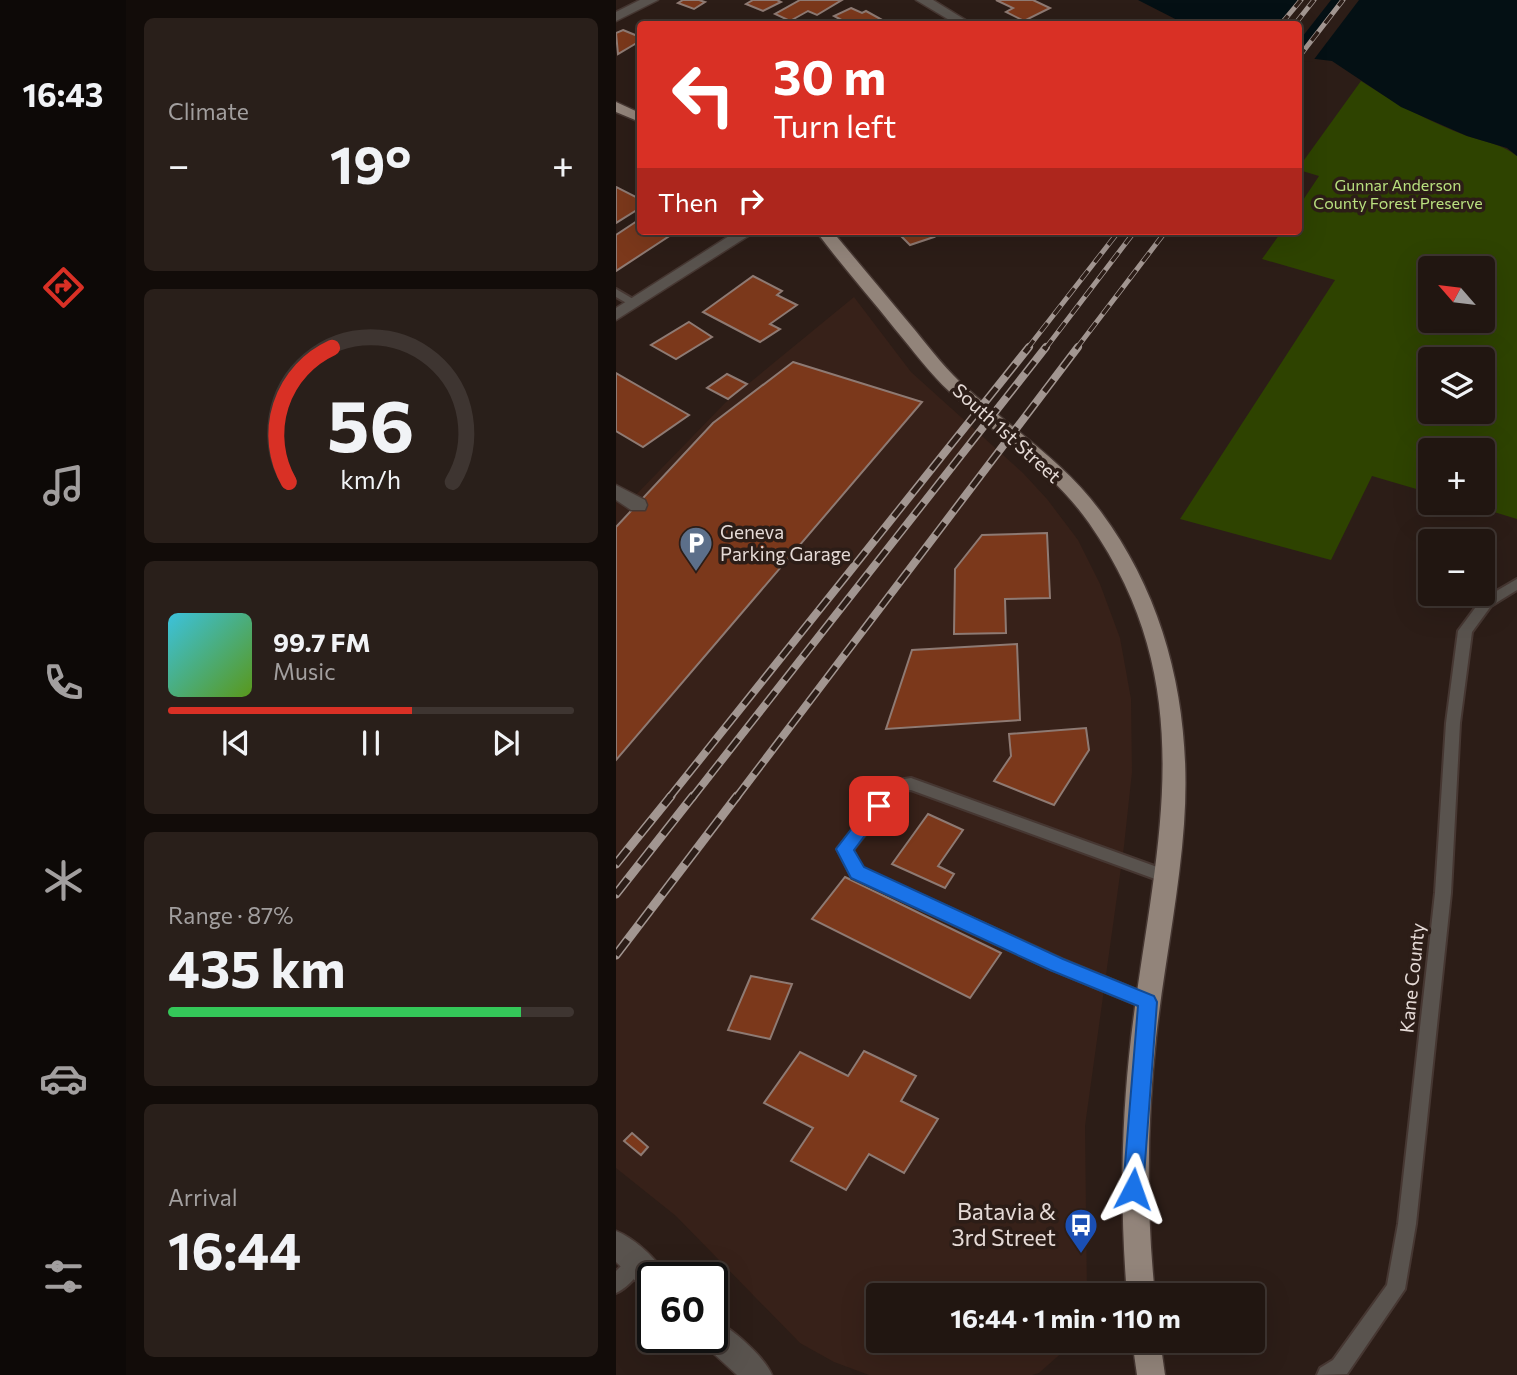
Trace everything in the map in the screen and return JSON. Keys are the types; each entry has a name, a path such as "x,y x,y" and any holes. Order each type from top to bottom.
{"main road":[{"path":"616,106 637,116"},
{"name":"South 1st Street","path":"827,235 940,372 1041,458 1095,517 1127,569 1166,672 1173,716 1176,766 1173,825 1146,1014 1133,1189 1140,1283"},
{"path":"1148,1353 1151,1375"}],"street":[{"path":"616,17 651,0"},
{"path":"923,0 960,21"},
{"path":"616,315 742,235"},
{"path":"616,491 638,505"},
{"path":"616,1244 637,1264"},
{"path":"728,1348 758,1375"}],"lane":[{"path":"616,292 634,303"},
{"name":"Kane County","path":"1327,1375 1340,1367 1396,1289 1407,1224 1443,893 1453,723 1465,631 1486,603 1517,584"},
{"path":"1146,1014 1056,964 857,873 845,849 895,785 911,784 1166,877"},
{"path":"616,1284 637,1275"}],"shaded area":[{"path":"1138,0 1517,0 1517,156 1507,148 1467,136 1401,107 1332,61 1302,57 1302,21 1179,21"},
{"path":"854,297 911,372 1023,473 1047,499 1078,540 1100,584 1120,638 1131,699 1132,772 1085,1126 1087,1283 866,1283 866,1353 1062,1353 1039,1373 869,1375 834,1362 800,1343 728,1269 728,1262 721,1262 676,1216 616,1168 616,496 628,503 725,403"}],"green space":[{"name":"Gunnar Anderson County Forest Preserve","path":"1361,81 1453,131 1499,146 1517,156 1517,519 1495,512 1495,438 1418,438 1418,489 1372,476 1331,560 1180,519 1335,280 1262,259 1279,235 1302,235 1302,202 1319,176 1302,171 1302,163"}],"pier":[{"path":"1298,0 1331,0 1302,37 1302,21 1280,21"},
{"path":"1340,0 1359,0 1312,62 1302,61 1302,50"}],"building":[{"path":"683,0 705,2 694,9 678,3"},
{"path":"753,0 781,2 763,11 746,4"},
{"path":"800,0 842,0 817,15 808,11 790,21 775,14"},
{"path":"996,0 1033,0 1050,8 1024,21 1006,12 1013,8"},
{"path":"851,8 862,13 866,11 884,21 843,21 834,16"},
{"path":"623,30 637,36 637,43 618,54 616,33"},
{"path":"616,187 637,198 637,210 616,223"},
{"path":"637,221 637,235 671,235 616,271 616,235"},
{"path":"900,235 934,237 910,245"},
{"path":"753,276 782,291 777,295 797,305 770,324 780,329 760,342 703,312"},
{"path":"689,322 712,337 676,359 651,345"},
{"name":"Geneva Parking Garage","path":"793,362 922,402 616,760 616,527 713,423"},
{"path":"616,373 689,415 643,447 616,431"},
{"path":"727,374 747,384 728,399 707,388"},
{"path":"1047,533 1050,598 1005,599 1006,633 954,634 955,569 982,535"},
{"path":"1017,644 1020,720 886,729 912,650"},
{"path":"1086,728 1089,750 1054,805 994,781 1011,756 1009,734"},
{"path":"928,814 963,830 938,866 954,874 945,888 892,864"},
{"path":"845,877 1001,953 970,998 812,919"},
{"path":"751,976 792,984 770,1039 728,1030"},
{"path":"864,1051 916,1076 901,1101 938,1119 904,1173 869,1154 846,1190 791,1161 813,1128 764,1103 800,1052 848,1076"},
{"path":"632,1133 648,1147 641,1155 624,1141"}],"railway":[{"path":"1284,21 1301,0"},
{"path":"1297,21 1314,0"},
{"path":"1302,53 1343,0"},
{"path":"1027,349 1116,235"},
{"path":"1045,349 1132,235"},
{"path":"1076,349 1163,235"},
{"path":"669,798 1029,347"},
{"path":"692,798 1046,347"},
{"path":"736,798 1078,347"},
{"path":"616,864 671,796"},
{"path":"616,894 693,796"},
{"path":"616,955 737,796"}],"place":[{"name":"Geneva Parking Garage","path":"696,573"},
{"name":"Batavia & 3rd Street","path":"1081,1255"}],"route":[{"path":"879,806 845,849 857,873 1056,964 1148,1002 1133,1189"}]}
